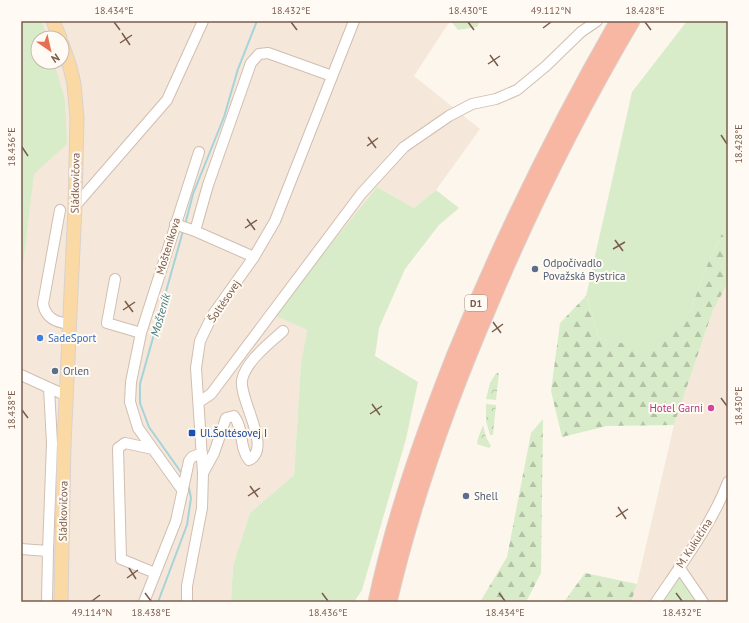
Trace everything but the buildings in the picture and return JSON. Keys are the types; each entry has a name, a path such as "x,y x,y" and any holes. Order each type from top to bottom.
{"highway":[{"name":"D1","path":"376,602 410,477 440,393 482,291 512,223 544,158 579,90 618,21"},
{"name":"D1","path":"389,602 407,530 422,480 476,337 502,276 546,182 572,130 632,21"}],"main road":[{"name":"Sládkovičova","path":"61,602 64,445 75,206 77,118 70,67"}],"street":[{"path":"75,206 167,100 202,21"},
{"name":"Šoltésovej","path":"187,602 187,586 202,508 203,473 196,368 200,341 212,316 254,257 275,221 354,21"},
{"path":"199,402 211,394 361,194 404,147 449,116 472,104 496,99 517,90 546,66 581,32 597,21"},
{"name":"Mošteníkova","path":"185,483 153,449 138,428 130,402 131,382 141,332 185,227 208,185 251,64 259,54 268,53 332,76"},
{"name":"Mošteníkova","path":"185,227 199,152"},
{"name":"Sládkovičova","path":"60,210 43,304 44,310 54,321 69,324"},
{"name":"Mošteníkova","path":"185,227 254,257"},
{"path":"115,279 107,323 141,332"},
{"path":"203,473 214,453 226,418 234,416 239,423 245,454 249,460 254,458 258,451 255,427 244,398 242,380 256,355 283,331"},
{"path":"21,375 67,396"},
{"name":"Sládkovičova","path":"47,602 52,443 49,388"},
{"path":"153,449 125,443 118,448 121,559 155,573"},
{"path":"144,602 176,521 189,461 192,457 202,453"},
{"name":"M. Kukučína","path":"658,601 716,509 728,482"},
{"path":"21,548 48,551"},
{"path":"679,567 703,602"}],"shaded area":[{"path":"21,21 450,21 414,76 480,129 436,190 414,208 377,187 275,315 307,330 301,363 294,475 250,513 233,566 231,602 21,602"},
{"path":"728,283 728,602 631,602 637,584 674,425 713,310"}],"green space":[{"path":"21,21 42,21 45,30 30,30 30,70 56,70 65,100 67,144 34,174 21,281"},
{"path":"451,21 480,21 477,27 458,30"},
{"path":"687,21 728,21 728,226 726,225 708,263 690,311 657,352 599,338 586,296 632,92"},
{"path":"377,187 414,208 436,190 459,208 439,225 405,269 379,328 375,356 418,382 406,439 362,590 354,602 231,602 233,566 250,513 294,475 301,363 307,330 274,315"},
{"path":"726,225 728,226 728,283 713,310 674,425 607,426 562,437 551,391 560,323 586,296 599,338 657,351 690,311 708,263"},
{"path":"496,373 499,373 496,400 486,399 490,383"},
{"path":"486,404 496,405 493,435 490,435 486,421"},
{"path":"543,419 541,573 526,602 480,602 507,557 531,433"},
{"path":"483,425 486,437 491,446 489,448 477,444"},
{"path":"585,573 637,584 631,602 564,602"},
{"path":"678,578 683,580 697,602 662,602"}],"waterway":[{"name":"Mošteník","path":"185,225 193,194 224,117 238,69 257,21"},
{"name":"Mošteník","path":"183,231 140,384 140,403 149,427 183,475"},
{"name":"Mošteník","path":"158,602 187,525 191,498 188,483"}],"place":[{"name":"Odpočívadlo Považská Bystrica","path":"535,269"},
{"name":"SadeSport","path":"40,338"},
{"name":"Orlen","path":"55,371"},
{"name":"Hotel Garni","path":"711,408"},
{"name":"Ul.Šoltésovej I","path":"192,433"},
{"name":"Shell","path":"466,496"}]}
